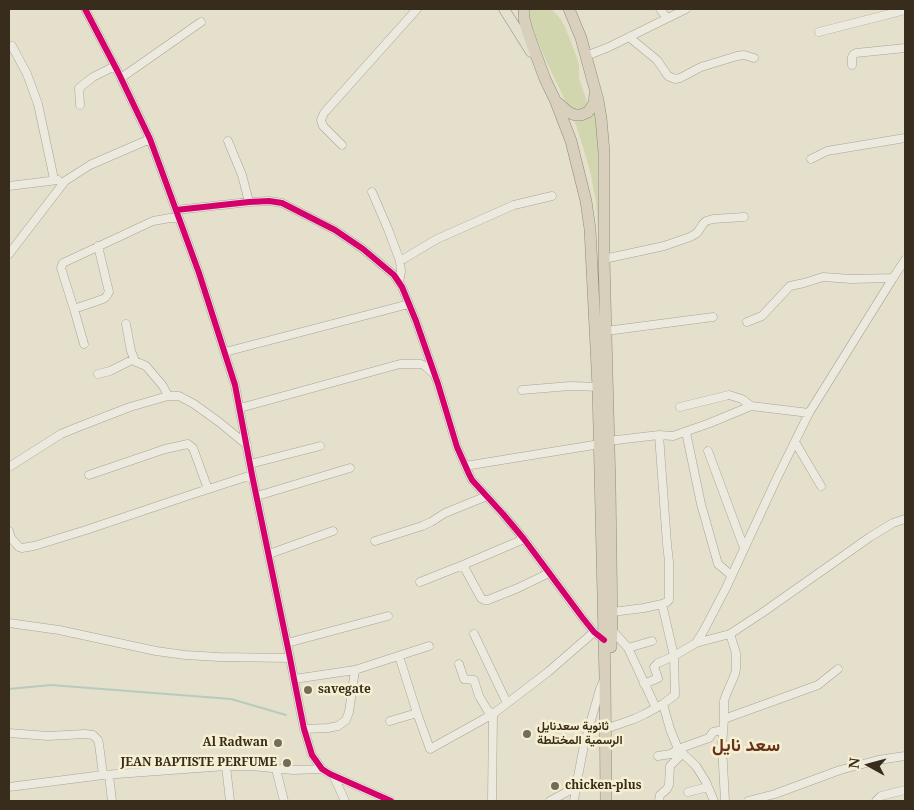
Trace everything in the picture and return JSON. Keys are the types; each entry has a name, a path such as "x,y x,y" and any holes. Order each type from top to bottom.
{"highway":[{"path":"524,9 524,19 528,33 571,141 586,201 590,229 603,387 613,801"},
{"path":"562,9 580,38"},
{"path":"570,9 595,90 601,118 604,152 606,331 603,387"},
{"path":"556,102 571,114 578,116 584,114 594,104 595,90"},
{"path":"604,442 612,612 605,678 606,801"}],"main road":[{"path":"504,9 529,48 545,79"}],"street":[{"path":"84,9 115,66 150,139 178,214 225,352 240,408 304,729 312,754 322,769 334,777 391,801"},
{"path":"660,9 667,18"},
{"path":"586,56 605,49 686,9"},
{"path":"819,32 905,10"},
{"path":"342,145 323,126 324,113 413,11"},
{"path":"121,78 201,22"},
{"path":"629,37 657,60 668,76 675,79 701,67 737,56 744,55 754,58"},
{"path":"12,46 27,74 38,104 54,179"},
{"path":"852,65 852,57 856,53 905,48"},
{"path":"80,105 79,88 93,77 115,66"},
{"path":"811,159 827,151 905,138"},
{"path":"9,254 65,180 90,165 150,139"},
{"path":"228,141 242,174 248,202"},
{"path":"9,186 54,179 65,180"},
{"path":"372,192 400,261 401,272 399,282"},
{"path":"400,261 438,239 514,205 552,196"},
{"path":"84,344 61,268 63,264 153,221 170,218 178,214 248,202 270,201 282,203 327,226 363,249 394,275 399,282 416,321 457,447 472,480 524,539 594,632 609,636 628,648 644,684 660,706 681,751 696,766 714,801"},
{"path":"604,259 664,246 690,237 697,233 706,221 719,218 744,217"},
{"path":"74,309 103,299 109,292 98,246"},
{"path":"696,643 718,603 809,413 905,260"},
{"path":"747,322 762,316 790,286 804,284 823,277 851,279 893,278"},
{"path":"225,352 409,304"},
{"path":"606,331 713,317"},
{"path":"126,324 131,351 135,361"},
{"path":"98,374 110,371 132,360 146,366 163,386 168,396"},
{"path":"240,408 400,364 421,364 434,374"},
{"path":"522,390 570,386 603,387"},
{"path":"680,407 729,395 742,399 751,406"},
{"path":"9,467 62,434 130,408 168,396 179,396 194,404 247,446"},
{"path":"465,466 604,442 659,435 673,436 710,424 751,406 809,413"},
{"path":"686,432 701,504 718,564 731,575"},
{"path":"612,612 644,608 662,604 669,600 670,562 659,435"},
{"path":"795,442 821,486"},
{"path":"89,475 166,449 188,444 193,448 208,489"},
{"path":"250,464 320,446"},
{"path":"708,451 744,548"},
{"path":"257,496 350,468"},
{"path":"9,531 11,538 17,546 22,548 86,530 252,475"},
{"path":"375,541 422,526 445,513 487,496"},
{"path":"644,684 658,678 654,667 658,664 696,643 730,634 870,537 893,523 905,519"},
{"path":"269,554 333,531"},
{"path":"420,582 524,539"},
{"path":"464,565 481,598 486,600 518,588 549,573"},
{"path":"612,727 634,719 674,697 674,656 662,604"},
{"path":"287,643 388,616"},
{"path":"9,623 59,630 185,655 290,658"},
{"path":"399,656 430,748 493,714 548,672 594,632"},
{"path":"474,634 507,702"},
{"path":"725,801 722,746 724,702 736,669 736,653 730,634"},
{"path":"628,648 652,641"},
{"path":"294,679 355,670 429,646"},
{"path":"459,664 464,679 474,680 479,696 488,711 493,714"},
{"path":"724,719 818,685 838,669"},
{"path":"304,729 338,726 346,720 349,712 355,670"},
{"path":"574,801 584,745 605,678"},
{"path":"390,721 417,713"},
{"path":"492,801 493,714"},
{"path":"658,756 681,751 710,738 713,732 723,730"},
{"path":"9,733 48,736 92,735 98,740 112,801"},
{"path":"659,801 660,795 667,789 670,766 681,751"},
{"path":"748,801 775,794 840,770 878,760 905,756"},
{"path":"9,787 106,775 226,766 294,770 322,769"},
{"path":"226,766 230,801"},
{"path":"276,769 284,801"},
{"path":"334,777 345,801"},
{"path":"345,801 354,786"},
{"path":"550,801 576,787"},
{"path":"688,792 708,788"},
{"path":"876,801 882,796 905,790"}],"green space":[{"path":"529,9 551,9 563,23 579,64 579,78 588,105 586,109 578,112 567,104 536,37"},
{"path":"596,110 601,152 599,246 596,202 591,175 574,119"}],"waterway":[{"path":"9,689 51,685 231,699 286,715"}],"cycle path":[{"path":"85,9 150,139 199,273 235,385 304,729 312,755 322,769 330,774 391,801"},
{"path":"176,210 249,202 269,201 282,203 335,230 363,249 394,275 402,287 416,321 457,447 472,480 524,539 594,632 604,640"}],"place":[{"name":"savegate","path":"308,690"},
{"name":"ثانوية سعدنايل الرسمية المختلطة","path":"527,734"},
{"name":"Al Radwan","path":"278,743"},
{"name":"JEAN BAPTISTE PERFUME","path":"287,763"},
{"name":"chicken-plus","path":"555,786"}],"district":[{"name":"سعد نايل","path":"746,746"}]}
